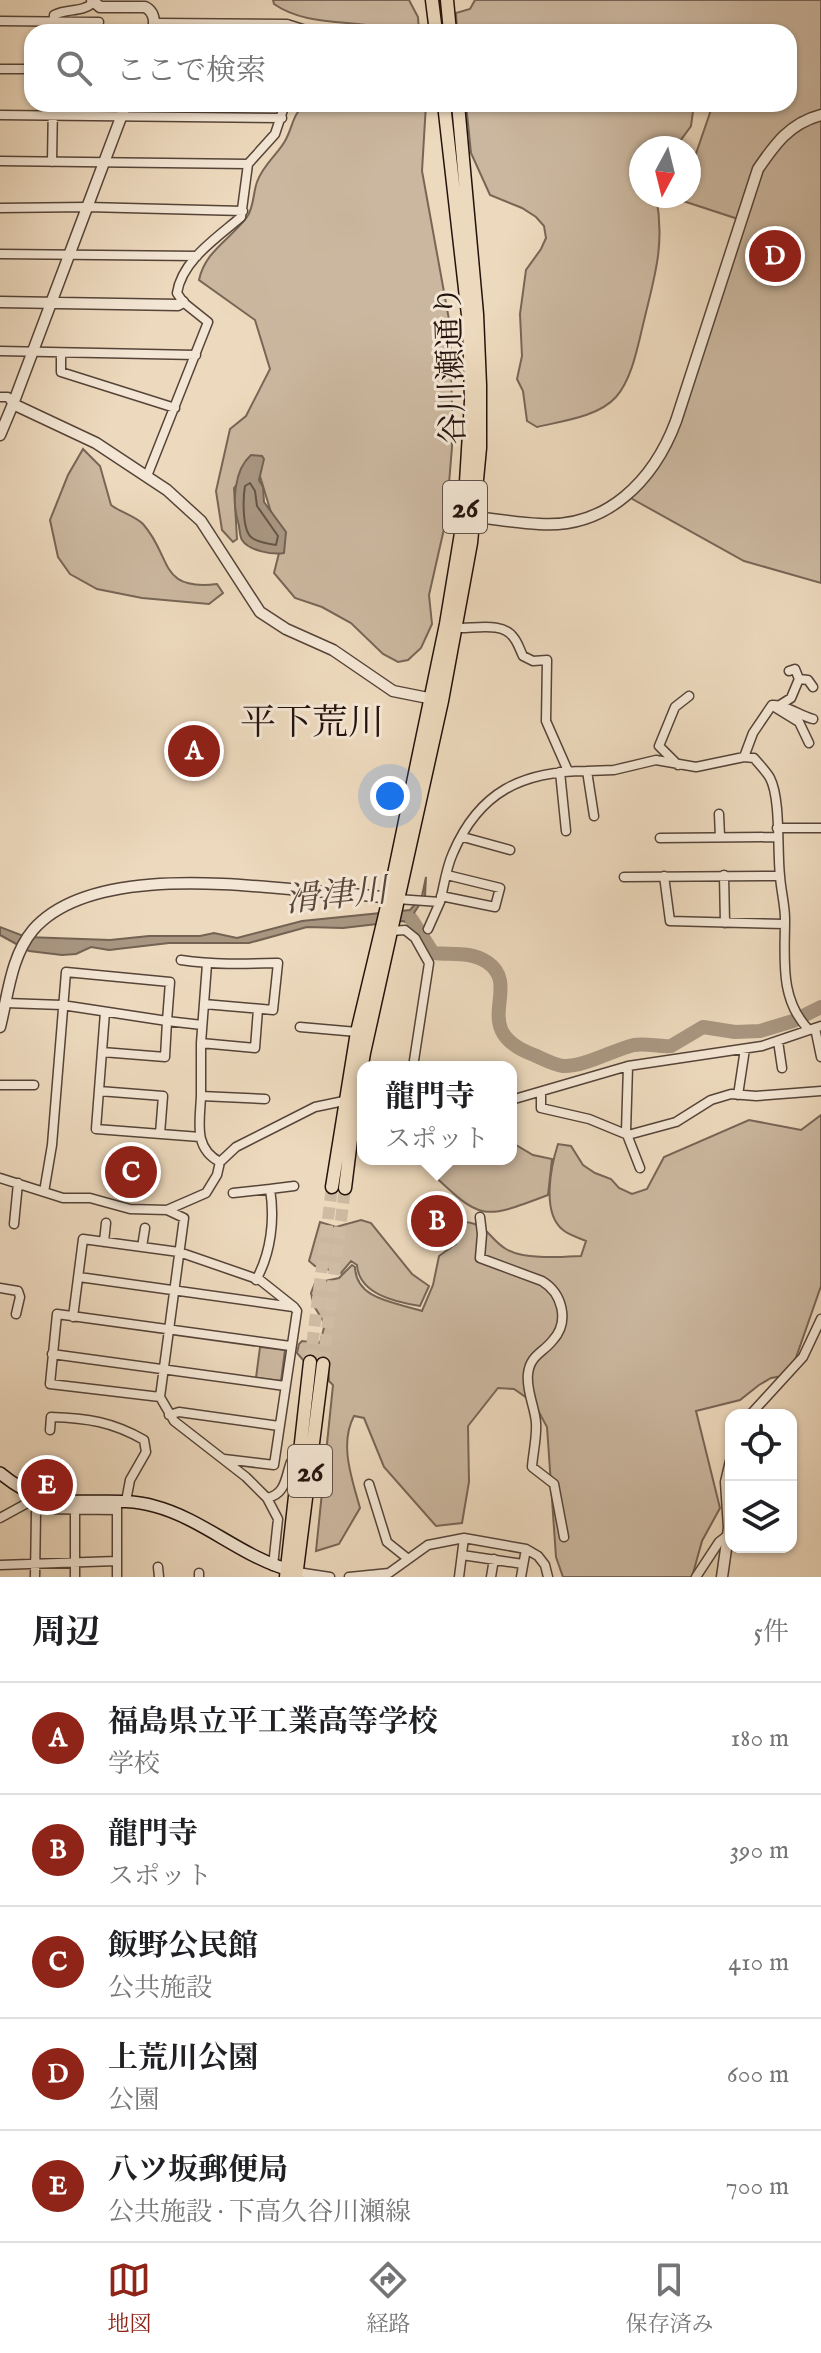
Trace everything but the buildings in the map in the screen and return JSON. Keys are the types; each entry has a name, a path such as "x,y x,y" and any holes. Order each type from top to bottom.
{"main road":[{"path":"432,0 435,24"},
{"path":"447,0 449,24"},
{"name":"26","path":"363,1061 436,700 454,586 469,516 470,357 445,112"},
{"name":"谷川瀬通り","path":"436,700 457,628 480,448 477,314 459,112"},
{"name":"26","path":"338,1187 355,1099 357,1032 389,928"},
{"name":"26","path":"291,1574 317,1363"},
{"path":"0,1473 40,1496 74,1504 155,1506 291,1574"}],"street":[{"path":"52,24 54,15 86,9 92,2 100,7 145,7 150,9 153,24"},
{"path":"0,21 99,22"},
{"path":"0,69 24,69"},
{"path":"0,115 88,112"},
{"path":"0,435 123,112"},
{"path":"177,112 282,118"},
{"path":"147,476 208,322 183,302 177,293 178,286 197,256 241,217 248,164 275,134 283,112"},
{"path":"52,162 53,115"},
{"path":"469,516 542,525 585,519 614,505 642,482 666,447 676,421 758,169 792,127 821,115"},
{"path":"0,161 248,164"},
{"path":"0,208 243,211"},
{"path":"0,254 197,256"},
{"path":"0,302 178,305 183,302"},
{"path":"0,351 196,355"},
{"path":"61,353 61,372 175,408"},
{"path":"0,397 8,397 13,404 96,443 147,476 201,521 260,612 286,629 333,650 393,691 436,700"},
{"path":"457,628 494,627 514,636 523,656 533,661 547,660 546,721 564,772 566,831"},
{"path":"744,757 753,733 776,705 791,698 799,679 795,669 789,671"},
{"path":"799,679 808,680 813,687"},
{"path":"678,766 659,746 675,707 689,696"},
{"path":"776,705 813,719"},
{"path":"776,705 799,722 809,743"},
{"path":"428,929 453,854 481,808 507,786 535,776 614,770 656,760 696,767 744,757 754,758 770,778 778,832 785,924 784,969 788,994 796,1013 812,1027 821,1057"},
{"path":"587,771 594,816"},
{"path":"719,814 720,837"},
{"path":"660,838 720,837 821,828"},
{"path":"463,837 510,850"},
{"path":"0,1027 20,950 35,928 57,909 87,896 129,888 212,882 393,902 440,899 495,907 500,888 447,875"},
{"path":"724,875 725,923"},
{"path":"664,876 670,921 785,924"},
{"path":"624,877 780,876"},
{"path":"389,928 405,930 415,938 429,963 414,1061"},
{"path":"181,960 225,966 234,962 278,963 273,1010 204,1004"},
{"path":"207,964 201,1043 200,1137 204,1151 220,1162"},
{"path":"44,1192 52,1145 66,972 170,982 165,1057 102,1052"},
{"path":"6,1003 62,1005 202,1025"},
{"path":"201,1043 255,1048 258,1009"},
{"path":"105,1012 96,1129 200,1137"},
{"path":"300,1027 357,1032"},
{"path":"517,1098 628,1066 745,1049 778,1041 812,1027"},
{"path":"778,1041 782,1068"},
{"path":"738,1095 745,1049"},
{"path":"628,1066 628,1135 640,1168"},
{"path":"0,1085 34,1085"},
{"path":"99,1091 163,1096 160,1134"},
{"path":"541,1092 541,1108 589,1119 628,1135 676,1122 711,1100 738,1095 821,1091"},
{"path":"201,1096 265,1099"},
{"path":"167,1210 206,1193 217,1175 220,1162 236,1147 315,1107 355,1099"},
{"path":"0,1178 63,1198 96,1199 130,1209 167,1210 184,1218 160,1397 169,1415 189,1435 224,1459 267,1498 278,1519 273,1566"},
{"path":"14,1224 18,1183"},
{"path":"233,1193 294,1186"},
{"path":"256,1280 266,1263 273,1209 270,1189"},
{"path":"480,1217 480,1258 550,1285 561,1304 559,1333 533,1357 527,1381 536,1422 532,1467 554,1484 564,1537"},
{"path":"104,1242 106,1223"},
{"path":"142,1247 145,1228"},
{"path":"73,1317 83,1239 179,1252 256,1280 294,1307 297,1311 274,1465 224,1459"},
{"path":"79,1277 294,1307"},
{"path":"0,1288 18,1291 20,1297 16,1314"},
{"path":"160,1397 50,1384 57,1314 290,1346"},
{"path":"755,1409 803,1357 821,1319"},
{"path":"52,1354 285,1386"},
{"path":"169,1415 179,1412 279,1426"},
{"path":"50,1430 51,1417 75,1418 122,1427 144,1440 146,1452 120,1504 117,1577"},
{"path":"267,1498 277,1496 283,1489 291,1462 305,1460"},
{"path":"369,1484 387,1542 407,1558"},
{"path":"0,1518 40,1496"},
{"path":"35,1577 36,1512 44,1507 74,1504 75,1577"},
{"path":"696,1577 725,1537"},
{"path":"459,1577 464,1538"},
{"path":"349,1577 395,1573 407,1558 428,1545 464,1538 526,1549 538,1556 545,1565 548,1577"},
{"path":"521,1577 526,1549"},
{"path":"722,1577 725,1553"},
{"path":"462,1555 523,1564"},
{"path":"491,1577 494,1559"},
{"path":"0,1565 116,1561"},
{"path":"291,1574 330,1577"}],"shaded area":[{"path":"273,0 409,0 418,24 353,24 311,19 274,4"},
{"path":"475,0 821,0 821,583 744,561 627,496 666,447 741,220 701,207 701,139 710,112 797,112 797,24 457,24 456,13 470,9"},
{"path":"298,112 426,112 422,171 450,325 452,447 446,520 429,595 432,624 421,648 408,660 398,662 383,654 351,623 322,607 295,598 274,573 281,545 259,473 247,472 234,488 237,539 233,542 222,530 216,491 230,429 246,416 270,369 255,320 199,280 213,253 247,217 260,176 285,141"},
{"path":"467,112 693,112 691,126 684,136 629,136 629,208 658,208 659,248 630,374 616,397 590,414 537,427 527,421 523,391 517,379 522,356 520,314 526,270 546,238 544,226 536,217 490,195 471,153"},
{"path":"83,449 100,466 111,505 143,524 176,577 198,585 217,584 223,593 209,604 142,598 97,589 70,574 58,557 50,520 68,475"},
{"path":"821,1115 821,1286 792,1369 759,1385 740,1400 696,1411 720,1508 702,1541 692,1577 563,1577 556,1557 547,1427 534,1403 514,1389 498,1388 468,1426 469,1482 462,1523 436,1526 384,1467 364,1418 354,1416 347,1438 347,1450 360,1508 339,1544 316,1551 333,1385 329,1381 328,1364 304,1361 297,1353 302,1341 320,1343 325,1324 314,1306 311,1293 315,1283 339,1278 352,1265 362,1287 370,1293 422,1311 433,1285 439,1256 456,1244 458,1230 465,1222 479,1226 500,1245 522,1255 581,1256 586,1241 563,1230 552,1212 551,1176 558,1144 571,1146 583,1165 632,1194 647,1189 664,1157 749,1120 801,1130"},
{"path":"517,1146 533,1155 552,1159 548,1195 494,1212 471,1207 428,1170 440,1165 517,1165"},
{"path":"361,1220 371,1223 412,1274 429,1286 420,1306 390,1299 371,1290 359,1275 357,1265 351,1261 341,1273 315,1266 309,1261 320,1222 336,1227"},
{"path":"260,1347 285,1350 281,1381 256,1378"}],"water":[{"path":"251,455 264,459 259,480 264,502 286,532 284,553 255,549 241,538 235,505 236,487 241,469"},
{"path":"426,877 425,896 414,913 425,933 419,938 403,921 343,928 307,927 249,943 169,943 109,950 91,947 76,954 62,955 29,951 0,935 0,927 26,937 110,940 214,933 237,938 302,921 410,910 422,896"}],"waterway":[{"name":"滑津川","path":"412,920 433,953 467,955 487,962 497,972 500,984 499,1021 503,1033 514,1045 560,1065 580,1064 634,1045 671,1046 703,1027 735,1032 760,1031 793,1021 821,1007"}],"tunnel":[{"path":"310,1362 332,1187"},
{"path":"323,1364 345,1188"}],"place":[{"name":"上荒川公園","path":"775,256"},
{"name":"福島県立平工業高等学校","path":"194,751"},
{"name":"飯野公民館","path":"131,1172"},
{"name":"龍門寺","path":"437,1221"},
{"name":"八ツ坂郵便局","path":"47,1485"}],"district":[{"name":"平下荒川","path":"312,721"}]}
